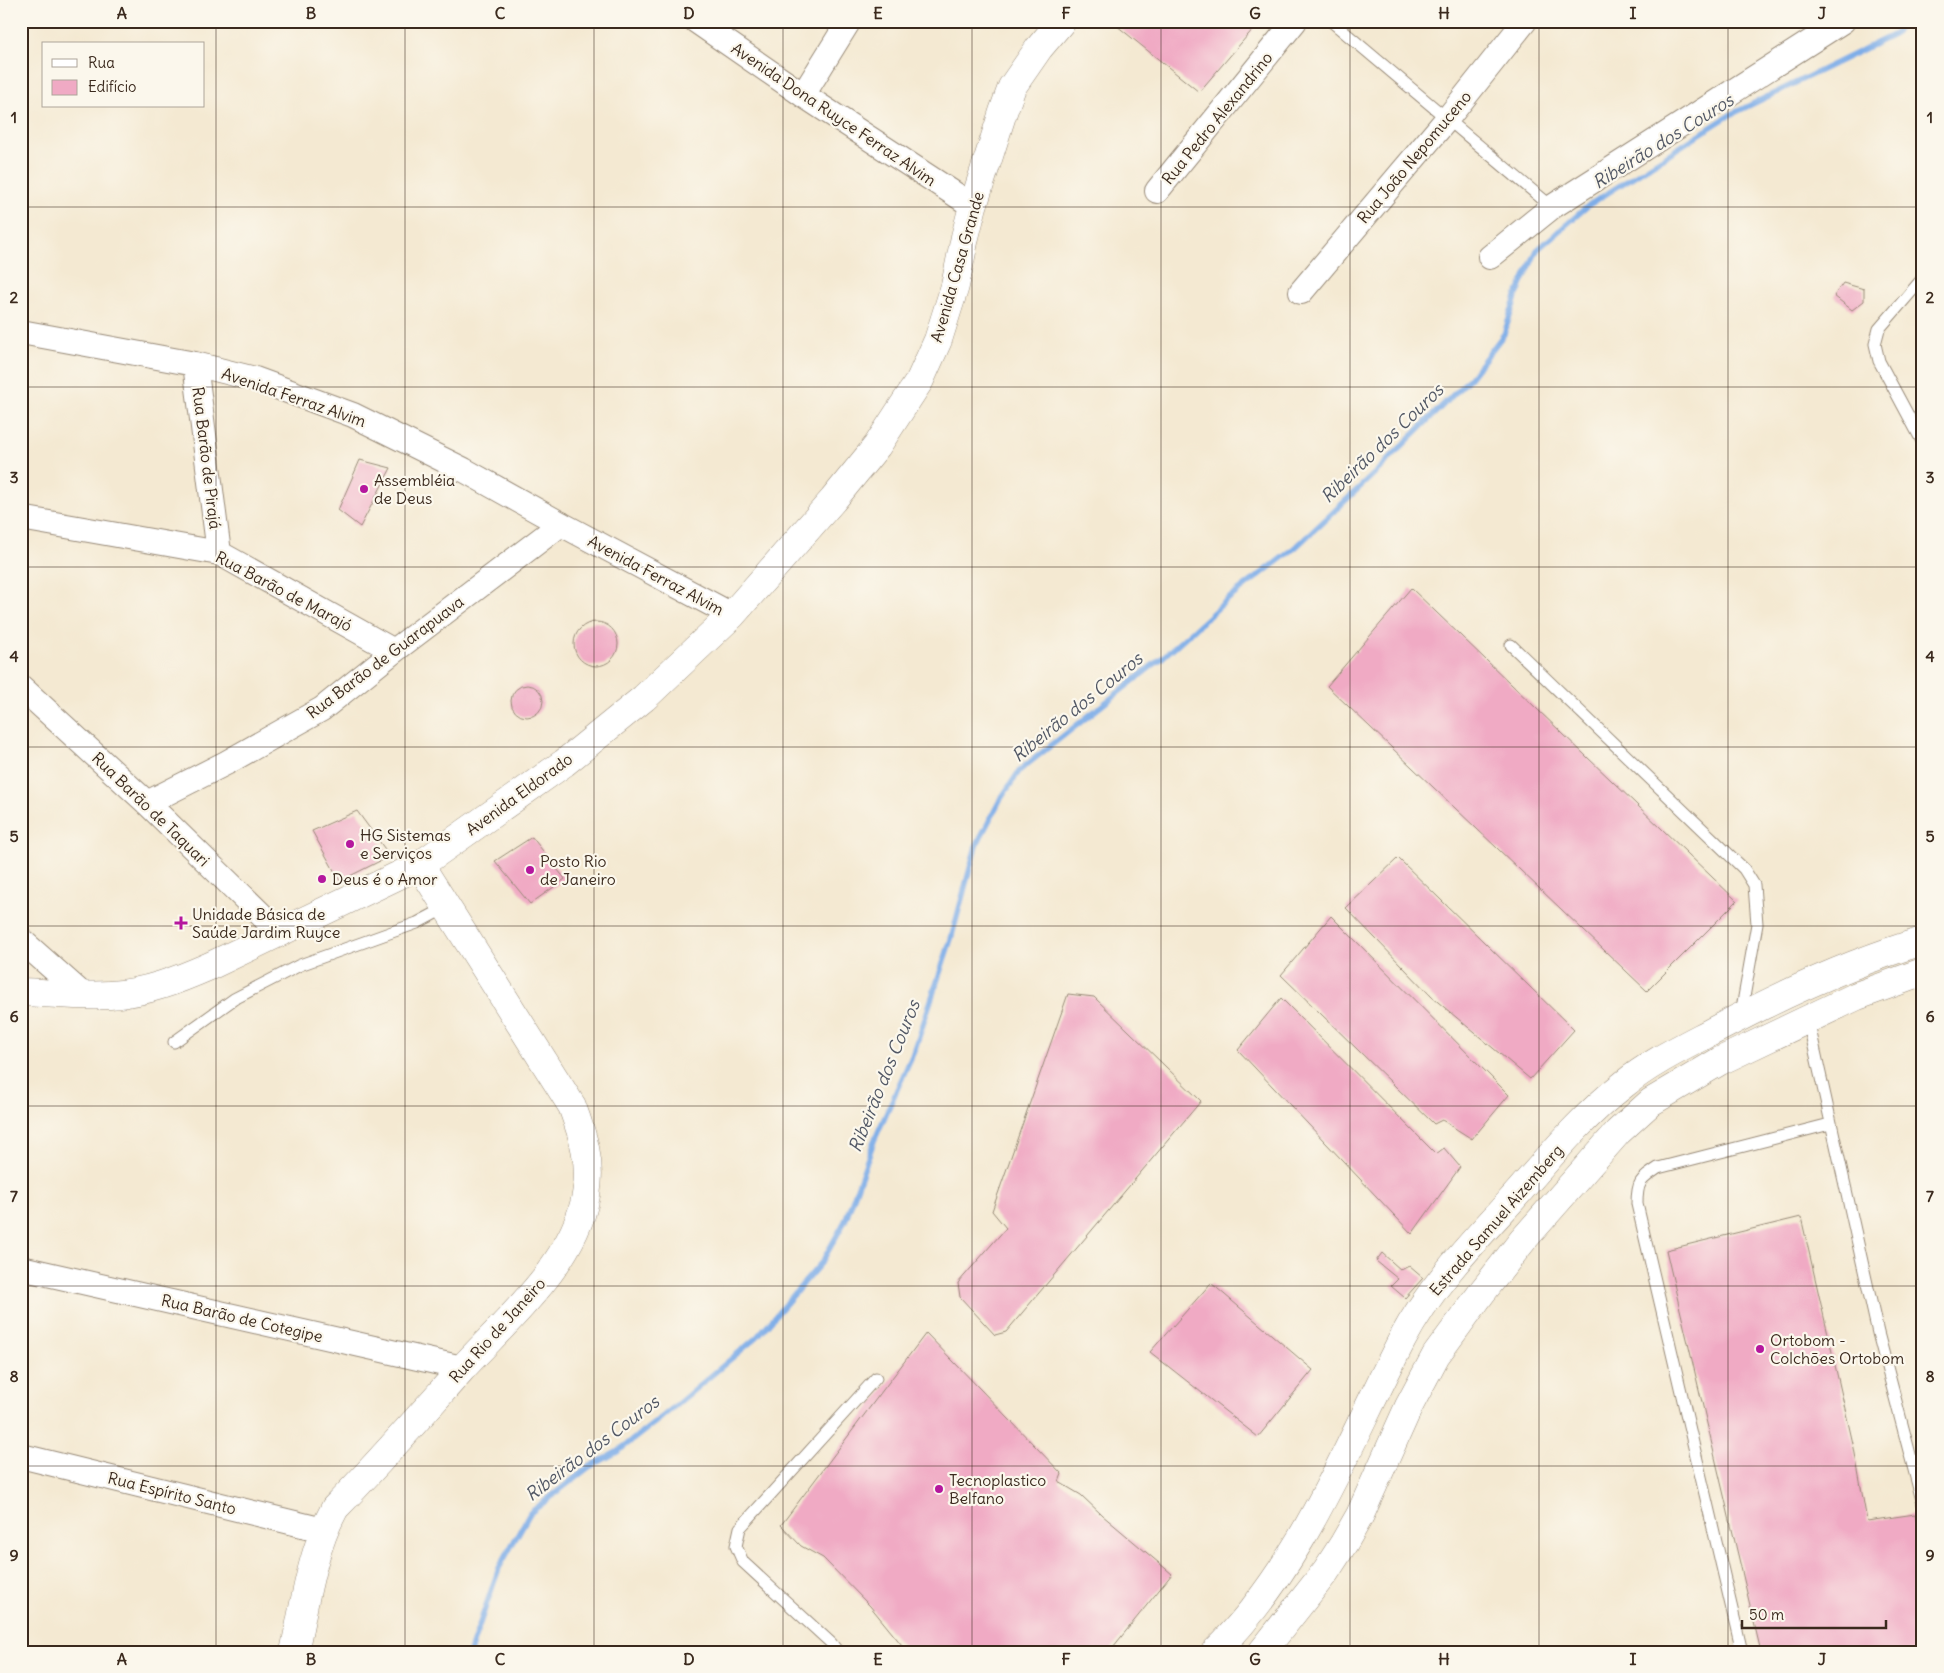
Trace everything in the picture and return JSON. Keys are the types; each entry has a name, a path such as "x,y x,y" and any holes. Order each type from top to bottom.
{"main road":[{"name":"Avenida Casa Grande","path":"732,616 833,500 877,446 920,380 938,340 955,286 964,237 1002,112 1012,87 1039,48 1062,21"},
{"name":"Avenida Eldorado","path":"21,992 109,995 136,992 171,982 210,966 420,865 564,763 644,698 732,616"},
{"name":"Rua Rio de Janeiro","path":"294,1652 314,1558 324,1530 335,1508 462,1368 539,1288 572,1235 586,1197 589,1173 585,1141 572,1106 420,865"},
{"name":"Estrada Samuel Aizemberg","path":"1215,1652 1245,1621 1283,1569 1333,1482 1383,1378 1419,1309 1458,1261 1584,1120 1623,1085 1677,1050 1740,1016 1801,986 1842,969 1923,941"},
{"name":"Estrada Samuel Aizemberg","path":"1262,1652 1326,1570 1344,1543 1363,1509 1408,1406 1436,1355 1482,1291 1560,1196 1618,1132 1651,1102 1720,1061 1857,996 1923,972"}],"street":[{"name":"Avenida Dona Ruyce Ferraz Alvim","path":"696,21 804,95 973,206"},
{"path":"804,95 849,21"},
{"name":"Rua Pedro Alexandrino","path":"1157,191 1295,21"},
{"name":"Rua João Nepomuceno","path":"1301,292 1447,119 1525,21"},
{"path":"1490,257 1552,206 1843,21"},
{"name":"Avenida Ferraz Alvim","path":"21,332 194,364 255,379 353,415 464,470 732,616"},
{"name":"Rua Barão de Pirajá","path":"194,364 219,553"},
{"name":"Rua Barão de Marajó","path":"21,518 219,553 394,651"},
{"name":"Rua Barão de Guarapuava","path":"147,803 226,763 322,708 561,524"},
{"name":"Rua Barão de Taquari","path":"21,687 147,803 279,932"},
{"path":"21,940 83,994"},
{"name":"Rua Barão de Cotegipe","path":"21,1268 462,1368"},
{"name":"Rua Espírito Santo","path":"21,1456 324,1530"}],"lane":[{"path":"1331,21 1552,206"},
{"path":"1923,278 1879,329 1875,344 1879,361 1923,442"},
{"path":"1511,645 1744,869 1754,885 1757,924 1740,1016"},
{"path":"174,1042 234,999 300,965 417,923 447,907"},
{"path":"1808,1018 1830,1124 1878,1333 1923,1504"},
{"path":"1742,1652 1636,1204 1637,1187 1646,1176 1658,1168 1830,1124"},
{"path":"838,1652 831,1642 743,1562 736,1546 740,1528 876,1378"}],"building":[{"path":"1111,21 1260,21 1199,92"},
{"path":"1843,283 1864,289 1864,301 1852,310 1834,296"},
{"name":"Assembléia de Deus","path":"360,460 391,468 360,527 338,510"},
{"path":"1411,588 1737,901 1647,991 1327,686"},
{"path":"596,622 608,626 614,632 618,644 614,656 608,662 596,666 584,662 578,656 574,644 578,632 584,626"},
{"path":"527,685 539,689 543,701 539,713 527,717 515,713 511,701 515,689"},
{"name":"HG Sistemas e Serviços","path":"357,811 390,856 340,881 312,831"},
{"name":"Posto Rio de Janeiro","path":"532,837 565,879 530,904 495,861"},
{"path":"1398,858 1574,1030 1530,1079 1432,997 1346,908"},
{"path":"1331,916 1509,1095 1472,1139 1442,1120 1434,1124 1281,975"},
{"path":"1068,994 1094,997 1201,1101 1006,1332 995,1335 960,1297 958,1283 1006,1228 992,1211"},
{"path":"1281,998 1436,1154 1444,1148 1460,1167 1412,1234 1238,1050"},
{"name":"Ortobom - Colchões Ortobom","path":"1801,1217 1854,1448 1867,1521 1915,1514 1923,1548 1923,1652 1761,1652 1666,1250"},
{"path":"1382,1253 1401,1270 1409,1266 1423,1278 1405,1298 1391,1286 1398,1279 1376,1261"},
{"path":"1211,1283 1313,1370 1258,1437 1150,1352"},
{"name":"Tecnoplastico Belfano","path":"926,1333 1062,1474 1059,1482 1081,1495 1172,1574 1109,1652 904,1652 906,1650 870,1606 823,1558 801,1546 781,1525"}],"waterway":[{"name":"Ribeirão dos Couros","path":"470,1652 499,1568 530,1513 589,1467 617,1452 662,1417 757,1337 822,1262 845,1221 874,1141 915,1049 951,939 976,846 1000,800 1020,770 1162,658 1227,600 1296,547 1375,473 1470,378 1504,334 1516,297 1537,250 1589,205 1730,115 1895,34 1904,21"}],"place":[{"name":"Assembléia de Deus","path":"364,489"},
{"name":"HG Sistemas e Serviços","path":"350,844"},
{"name":"Posto Rio de Janeiro","path":"530,870"},
{"name":"Deus é o Amor","path":"322,879"},
{"name":"Unidade Básica de Saúde Jardim Ruyce","path":"181,923"},
{"name":"Ortobom - Colchões Ortobom","path":"1760,1349"},
{"name":"Tecnoplastico Belfano","path":"939,1489"}]}
